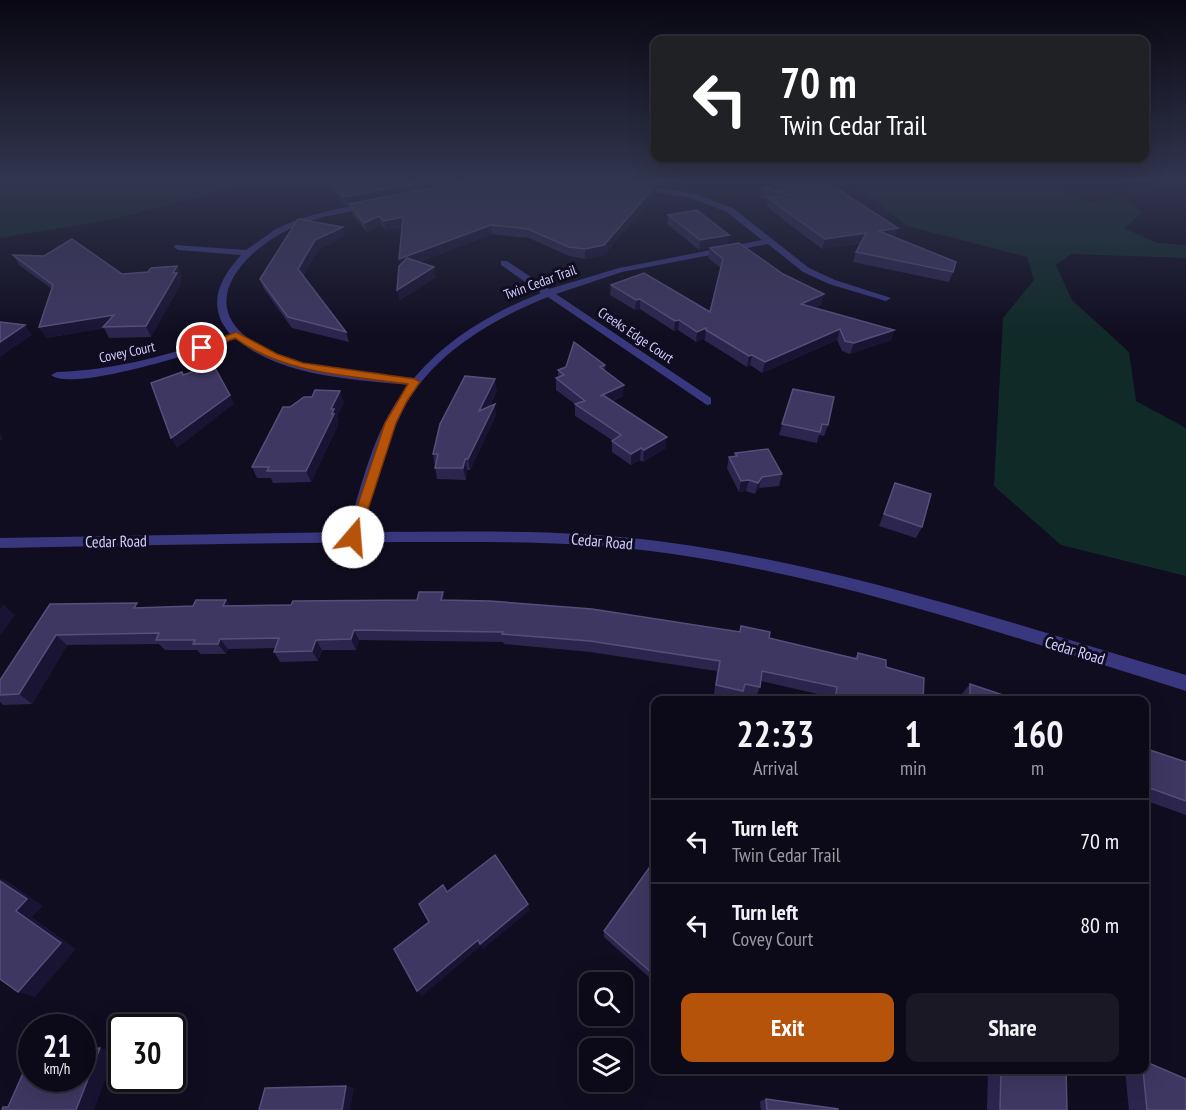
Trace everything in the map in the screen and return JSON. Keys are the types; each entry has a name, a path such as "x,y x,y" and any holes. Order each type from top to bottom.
{"street":[{"path":"278,231 249,253 228,275 219,301 222,313 236,335 259,350 294,364 415,382"},
{"path":"757,231 814,274 886,298"},
{"name":"Twin Cedar Trail","path":"353,537 391,423 402,401 439,355 486,321 549,293 654,263 770,241"},
{"path":"178,247 249,253"},
{"name":"Creeks Edge Court","path":"504,263 707,401"},
{"name":"Covey Court","path":"57,375 91,374 145,366 236,335"},
{"name":"Cedar Road","path":"0,543 353,537 569,538 708,553 791,569 872,590 1186,683"}],"green space":[{"path":"0,231 44,231 0,238"},
{"path":"926,231 1130,231 1158,243 1186,245 1186,258 1071,254 1056,265 1072,300 1129,352 1136,401 1186,428 1186,576 1061,545 994,486 1003,318 1034,280 1027,257"}],"building":[{"path":"291,231 335,231 315,240 298,269 346,332 288,317 260,279"},
{"path":"402,231 475,231 399,259"},
{"path":"532,231 616,231 604,245 585,249 569,247"},
{"path":"688,231 724,231 729,235 700,240"},
{"path":"814,231 880,231 956,262 953,272 856,252 866,233 825,239"},
{"path":"72,239 122,274 177,266 173,273 177,273 146,326 103,327 114,315 39,327 53,285 13,255 44,256"},
{"path":"739,243 783,274 824,294 801,304 894,330 854,343 845,341 840,329 765,362 752,355 749,356 706,328 697,332 679,320 675,321 640,299 636,300 611,285 644,273 710,312 723,259 710,248"},
{"path":"407,258 434,267 397,290 399,266"},
{"path":"0,322 25,325 0,342"},
{"path":"574,342 605,365 600,367 624,385 600,396 603,395 667,437 644,450 641,448 631,454 612,441 621,435 575,404 585,401 556,378 564,375 558,370 566,367"},
{"path":"215,368 230,395 171,438 151,383 182,372 183,375 201,369 203,372"},
{"path":"465,376 495,379 479,411 495,404 468,459 465,459 463,468 435,468 438,454 433,454 440,424"},
{"path":"793,389 834,397 828,425 822,424 820,432 782,424"},
{"path":"315,390 340,391 331,409 334,409 332,414 334,414 306,471 267,471 269,467 252,467 283,407 290,407 304,397 312,397"},
{"path":"768,449 782,474 762,477 758,483 749,480 741,481 729,457 737,456 735,453"},
{"path":"895,483 931,494 922,527 884,514"},
{"path":"419,592 443,592 441,600 490,601 592,609 740,632 741,626 770,632 769,638 857,659 858,653 886,660 886,667 924,678 923,696 836,696 837,687 762,671 760,687 745,684 743,691 716,685 720,661 590,641 502,634 503,632 354,630 351,639 316,640 312,651 274,652 279,638 220,639 218,644 193,644 195,640 156,640 159,633 56,635 19,694 0,695 0,680 50,604 137,603 134,608 193,606 196,600 226,600 223,606 291,605 293,601 417,600"},
{"path":"970,684 1003,695 1003,696 970,696"},
{"path":"1149,750 1186,762 1186,801 1149,788"},
{"path":"495,855 528,904 480,944 478,940 417,991 394,949 429,922 419,904 443,885 447,892"},
{"path":"651,865 651,972 604,931"},
{"path":"0,881 27,899 16,911 61,943 18,992 0,979"},
{"path":"1149,1063 1186,1079 1186,1110 1147,1110 1143,1074 1149,1074"},
{"path":"1001,1074 1066,1074 1067,1110 1000,1110"},
{"path":"18,1084 18,1092 83,1092 76,1110 2,1110 3,1107 8,1107"},
{"path":"346,1086 342,1110 259,1110 265,1088"},
{"path":"766,1099 838,1109 838,1110 767,1110"}],"route":[{"path":"202,348 236,335 251,346 287,362 336,372 415,382 391,423 353,537"}]}
